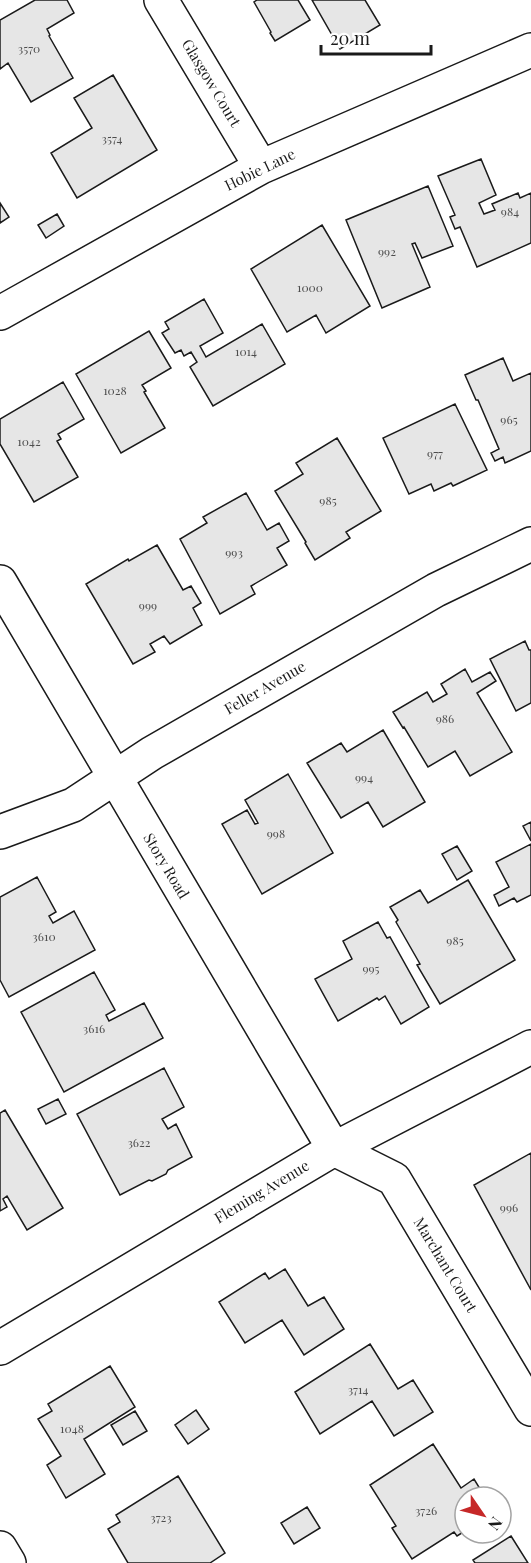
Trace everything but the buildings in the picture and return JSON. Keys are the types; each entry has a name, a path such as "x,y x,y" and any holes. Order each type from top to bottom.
{"street":[{"name":"Glasgow Court","path":"161,0 261,167"},
{"name":"Hobie Lane","path":"0,313 261,167 531,50"},
{"name":"Feller Avenue","path":"0,832 73,805 152,753 436,590 531,544"},
{"name":"Story Road","path":"0,582 334,1149"},
{"name":"Fleming Avenue","path":"0,1348 334,1149 531,1047"},
{"name":"Marchant Court","path":"334,1149 394,1179 531,1409"},
{"path":"0,1548 9,1563"}]}
